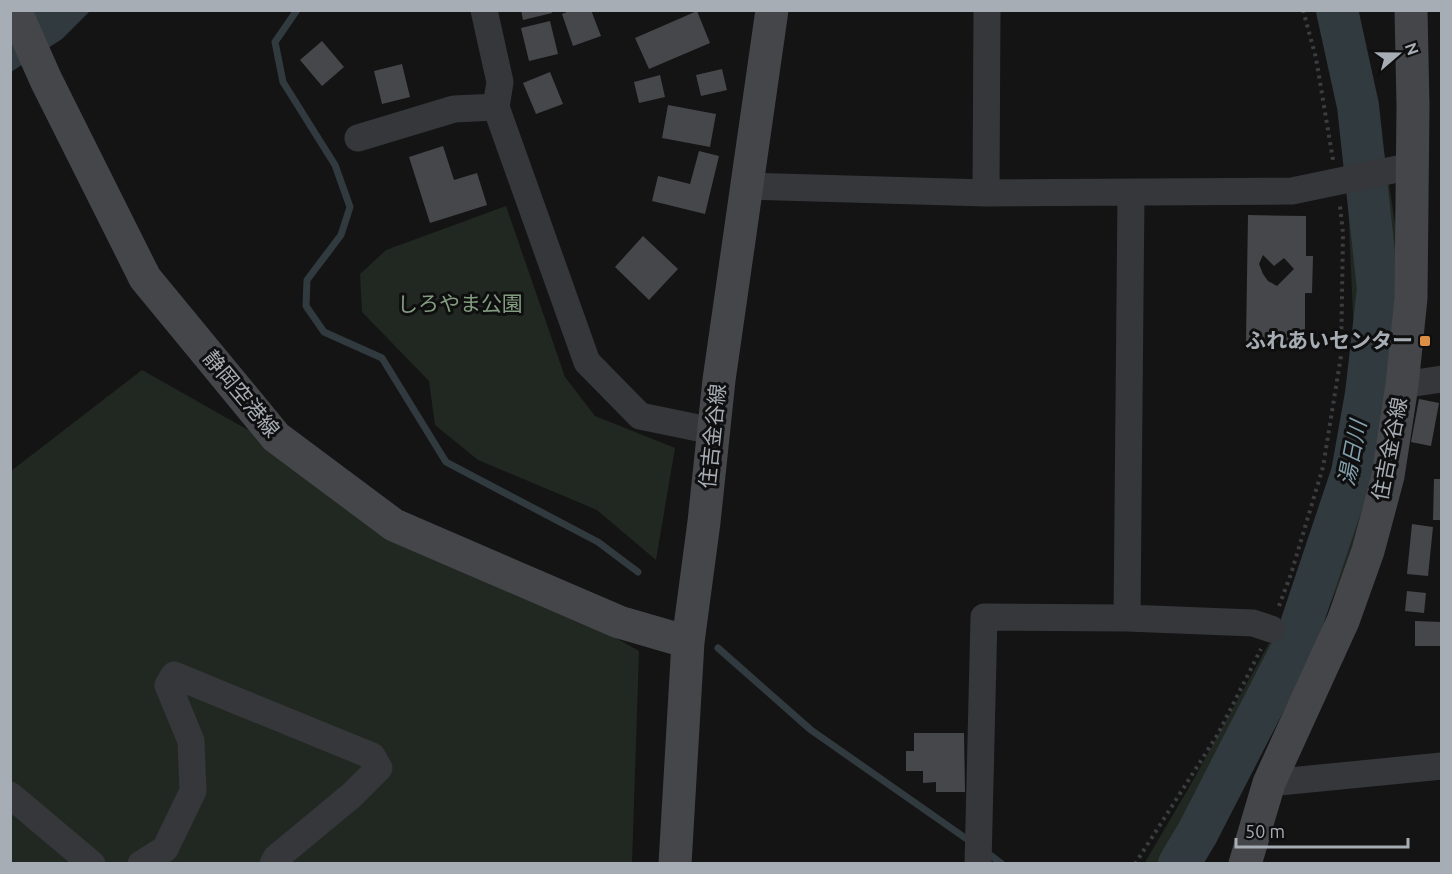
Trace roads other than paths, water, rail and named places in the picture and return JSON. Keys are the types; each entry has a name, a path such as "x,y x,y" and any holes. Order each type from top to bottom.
{"main road":[{"name":"静岡空港線","path":"15,10 46,80 145,278 276,437 394,525 619,622 688,642"},
{"name":"住吉金谷線","path":"675,864 688,642 732,282 772,10"},
{"name":"住吉金谷線","path":"1243,862 1269,783 1343,621 1368,551 1388,476 1402,385 1411,298 1399,168 1411,10"}],"street":[{"path":"484,10 500,82 496,107 587,362 640,416 713,431"},
{"path":"986,194 987,10"},
{"path":"358,138 454,109 496,107"},
{"path":"747,186 986,194 1292,190 1340,182 1399,168"},
{"path":"1127,618 1131,193"},
{"path":"1402,385 1442,379"},
{"path":"979,856 984,617 1127,618 1253,623 1271,629"},
{"path":"141,864 165,849 193,791 191,741 168,685 174,675 372,756 379,768 352,795 276,858 273,864"},
{"path":"1269,783 1442,766"},
{"path":"10,795 92,864"}],"waterway":[{"path":"297,10 275,42 283,82 335,165 350,207 341,235 307,280 306,306 324,332 382,358 446,462 598,542 638,572"},
{"name":"湯日川","path":"1179,864 1198,832 1295,643 1352,473 1366,394 1378,289 1358,106 1337,10"},
{"path":"718,648 811,730 971,842"},
{"path":"985,851 1002,864"}],"place":[{"name":"ふれあいセンター","path":"1425,341"}],"park label":[{"name":"しろやま公園","path":"460,304"}]}
